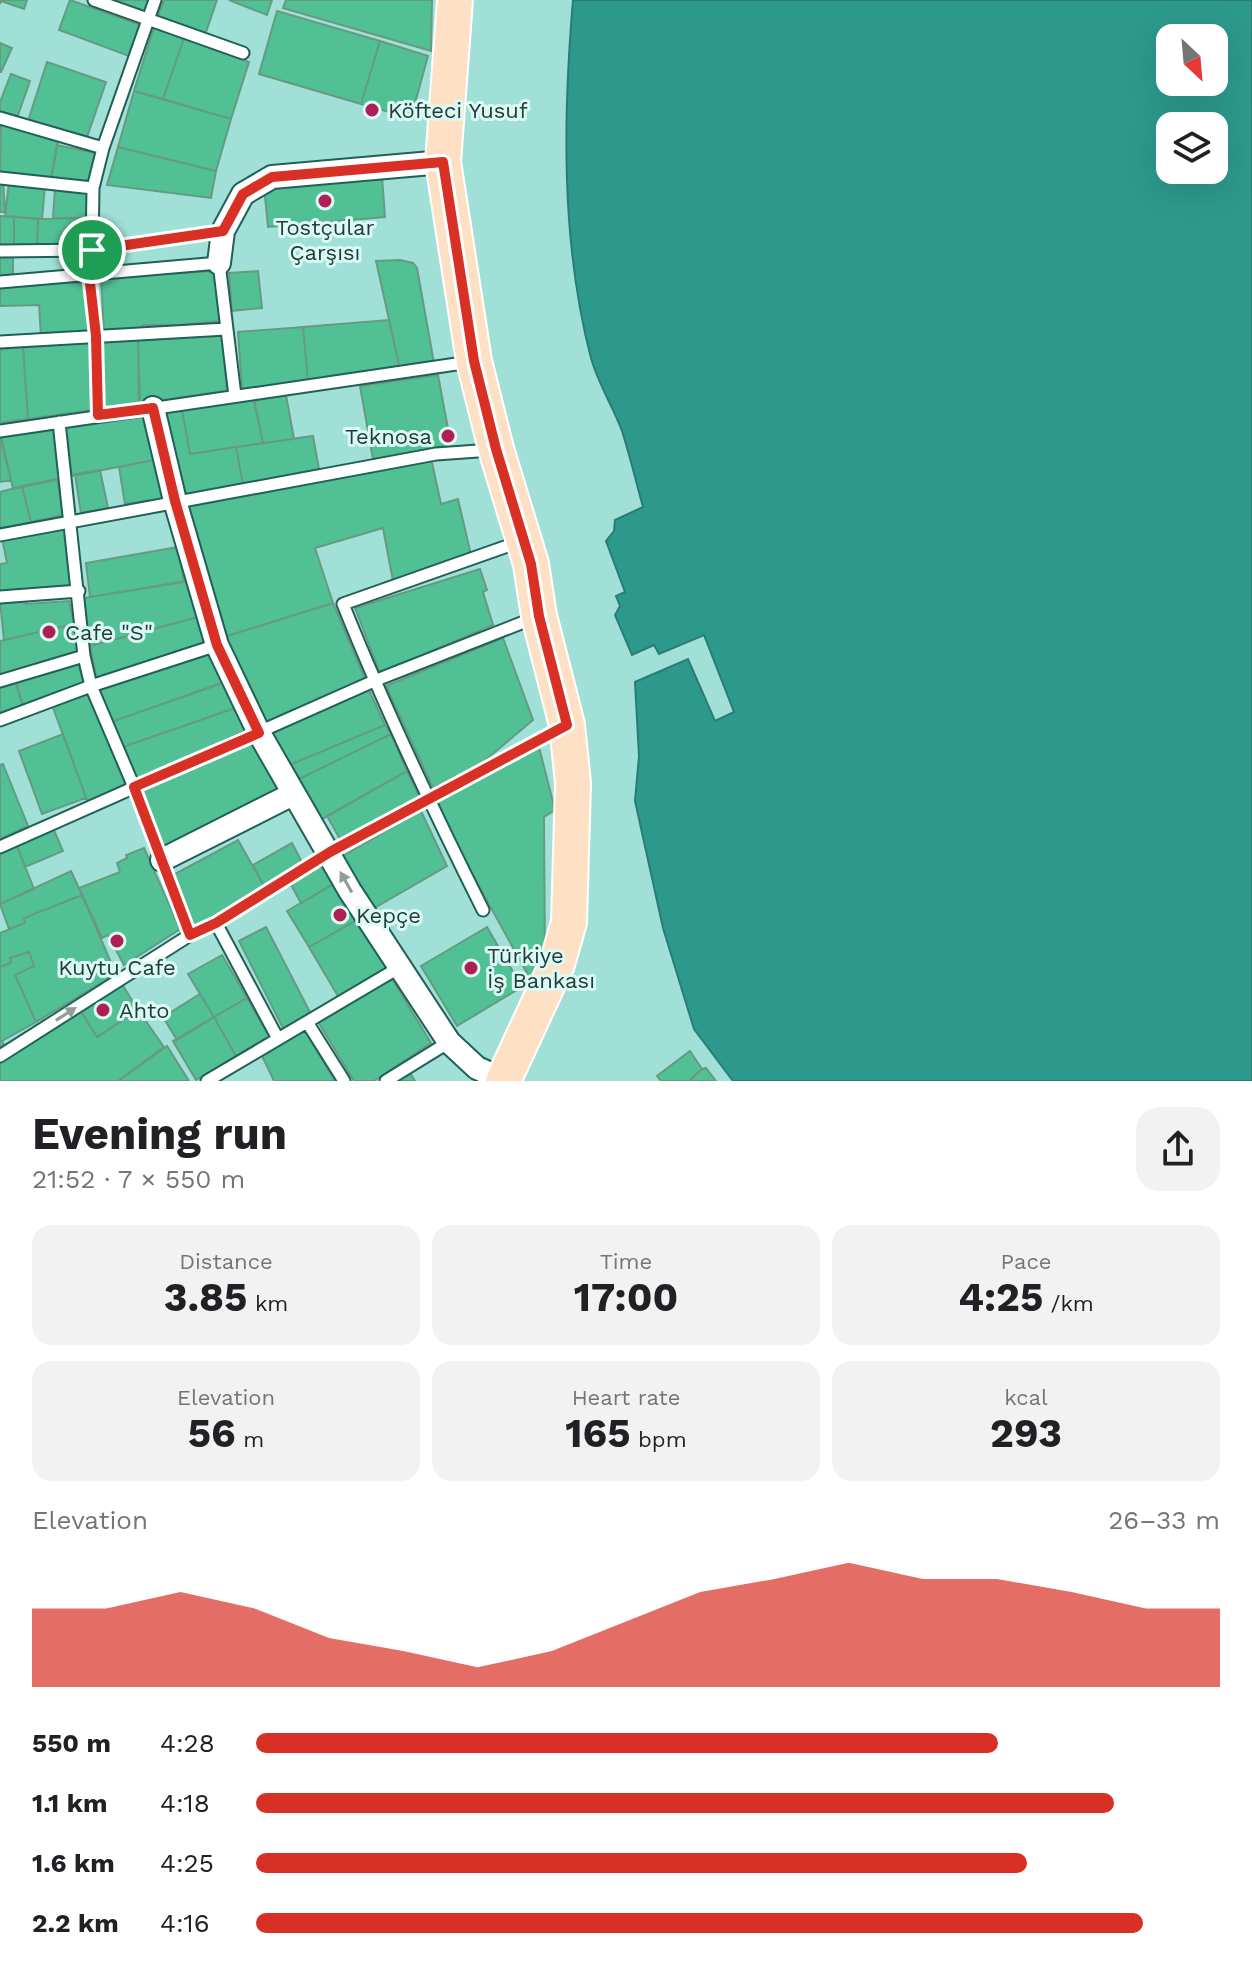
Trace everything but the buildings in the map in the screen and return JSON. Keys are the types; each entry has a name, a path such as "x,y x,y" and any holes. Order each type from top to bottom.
{"main road":[{"path":"455,0 443,162 474,361 496,449 531,564 539,616 567,725 573,783 569,922 557,964 503,1080"}],"street":[{"path":"219,263 223,231 243,194 272,177 443,162"},
{"path":"153,408 175,501 217,645 259,733 350,891 449,1042 477,1068 503,1080"},
{"path":"162,860 293,794"}],"lane":[{"path":"94,0 243,53"},
{"path":"98,415 96,336 89,274 93,188 103,148 155,0"},
{"path":"0,118 103,148"},
{"path":"0,178 93,188"},
{"path":"0,251 92,250 223,231"},
{"path":"0,282 219,263 235,396"},
{"path":"0,342 226,329"},
{"path":"0,431 432,370 474,361"},
{"path":"59,422 84,656 91,686 134,787 190,935"},
{"path":"0,535 436,454 496,449"},
{"path":"483,910 374,681 343,604 522,541"},
{"path":"0,597 79,591"},
{"path":"0,847 374,681 539,616"},
{"path":"0,720 91,686 217,645"},
{"path":"0,681 84,656"},
{"path":"0,1056 190,935 216,923 330,852 567,725"},
{"path":"216,923 277,1037"},
{"path":"207,1081 400,967"},
{"path":"307,1022 344,1081"},
{"path":"386,1081 449,1042"}],"shaded area":[{"path":"573,0 1252,0 1252,1081 733,1081 694,1029 663,928 635,801 639,756 635,682 688,659 715,721 734,712 704,635 659,654 654,645 632,655 615,615 620,606 616,596 625,592 606,541 614,531 615,520 643,507 622,431 591,358 581,314 569,225 567,90"}],"place":[{"name":"Köfteci Yusuf","path":"372,110"},
{"name":"Tostçular Çarşısı","path":"325,201"},
{"name":"Teknosa","path":"448,436"},
{"name":"Cafe \"S\"","path":"49,632"},
{"name":"Kepçe","path":"340,915"},
{"name":"Kuytu Cafe","path":"117,941"},
{"name":"Türkiye İş Bankası","path":"471,968"},
{"name":"Ahto","path":"103,1010"}],"route":[{"path":"443,162 474,361 496,449 531,564 539,616 567,725 330,852 216,923 190,935 134,787 259,733 217,645 175,501 153,408 98,415 96,336 89,274 92,250 223,231 243,194 272,177 443,162"}]}
